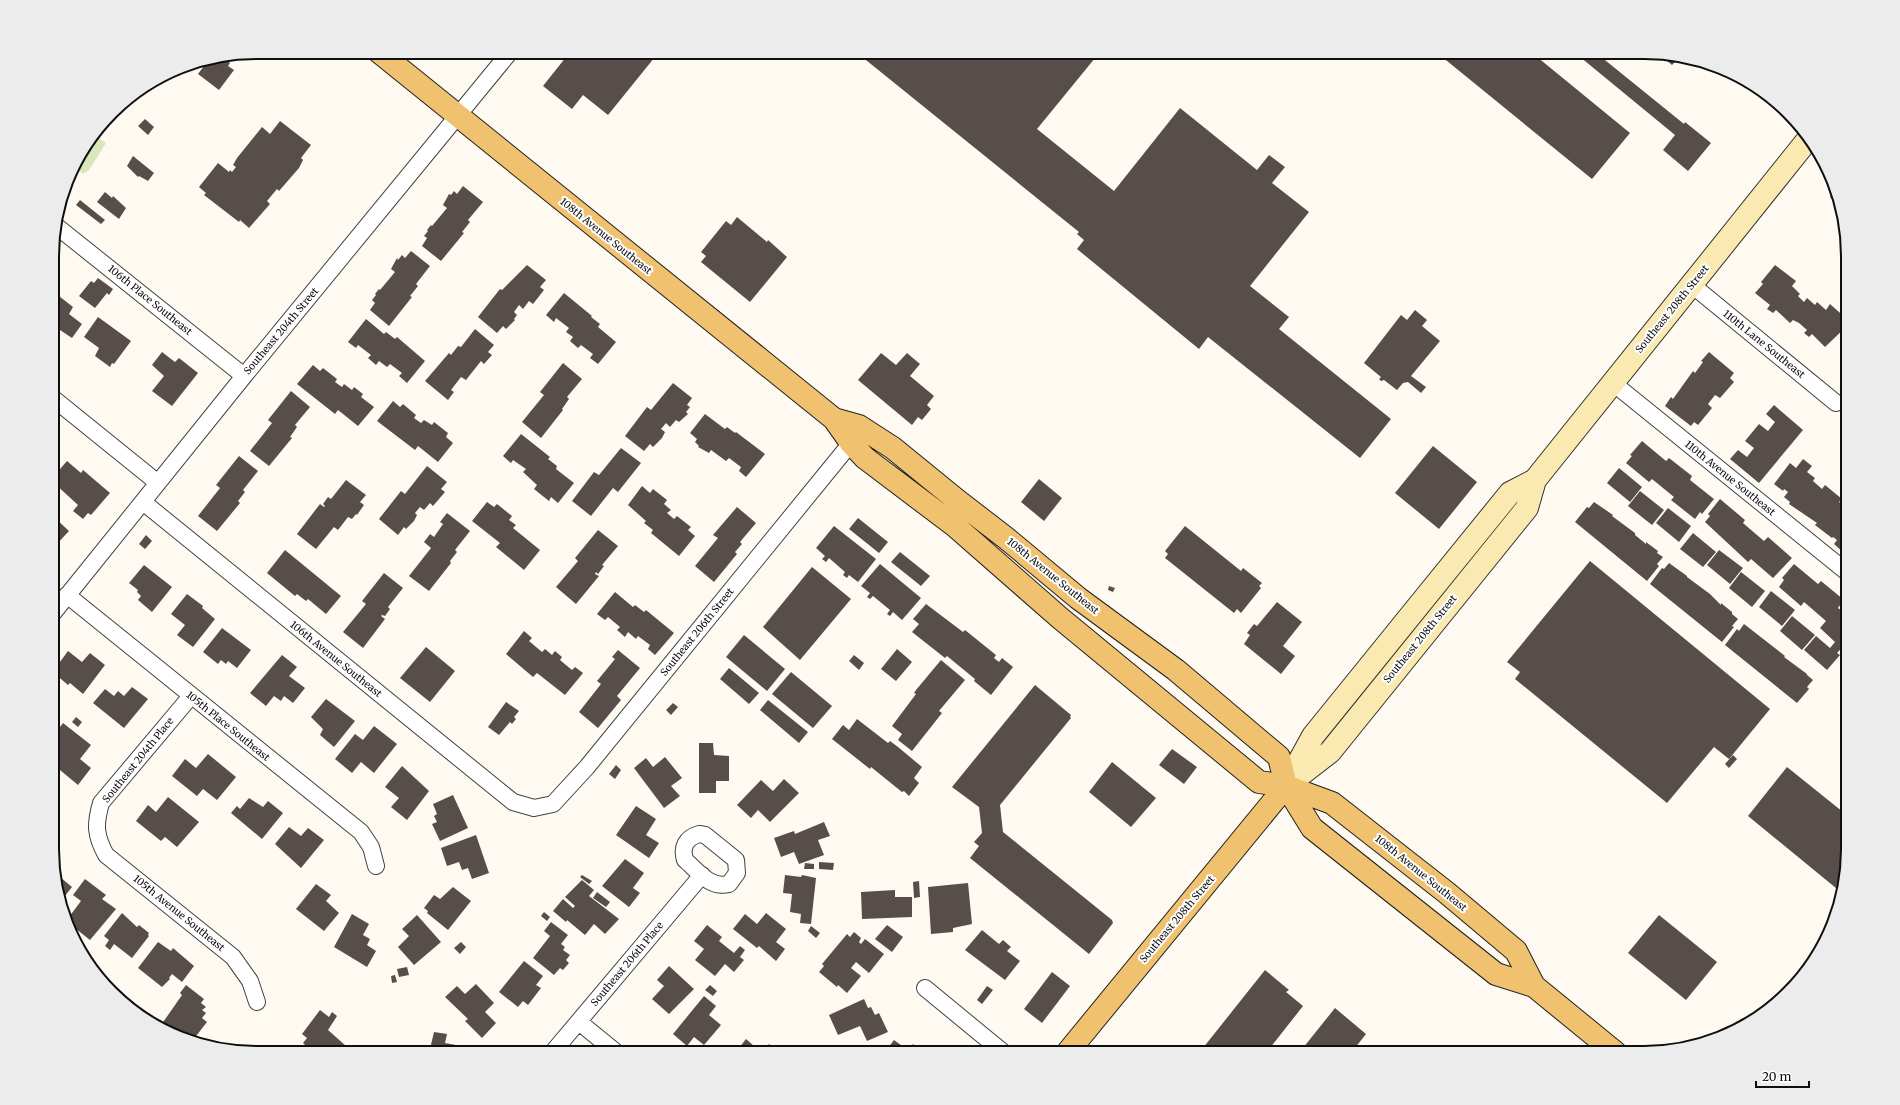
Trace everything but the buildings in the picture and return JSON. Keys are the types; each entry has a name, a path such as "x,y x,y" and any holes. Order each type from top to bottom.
{"main road":[{"name":"108th Avenue Southeast","path":"389,59 834,419 851,443 866,458 955,526 1060,618 1259,782 1286,786 1332,803 1447,892 1516,951 1534,986"},
{"name":"Southeast 208th Street","path":"1073,1046 1286,786 1313,736 1419,605 1510,493 1535,480 1805,143"},
{"name":"108th Avenue Southeast","path":"834,419 859,426 893,448 1006,538 1078,598 1176,670 1279,757 1286,786 1312,828 1496,974 1534,986 1607,1046"}],"street":[{"name":"Southeast 204th Street","path":"59,605 244,376 504,59"},
{"name":"106th Place Southeast","path":"61,229 244,376"},
{"name":"110th Lane Southeast","path":"1692,285 1836,403"},
{"name":"110th Avenue Southeast","path":"1613,383 1841,567"},
{"path":"59,403 158,483"},
{"name":"Southeast 206th Street","path":"534,808 553,804 587,768 851,443"},
{"name":"106th Avenue Southeast","path":"143,502 513,802 534,808"},
{"name":"105th Place Southeast","path":"67,595 361,832 371,847 376,866"},
{"name":"Southeast 204th Place","path":"98,829 96,820 101,804 191,696"},
{"name":"105th Avenue Southeast","path":"98,829 99,842 106,855 233,957 250,981 257,1002"},
{"name":"Southeast 206th Place","path":"558,1046 702,875"},
{"path":"925,988 995,1046"},
{"path":"579,1022 608,1046"}],"green space":[{"path":"99,138 106,143 89,170 83,174 78,170 79,169"}]}
